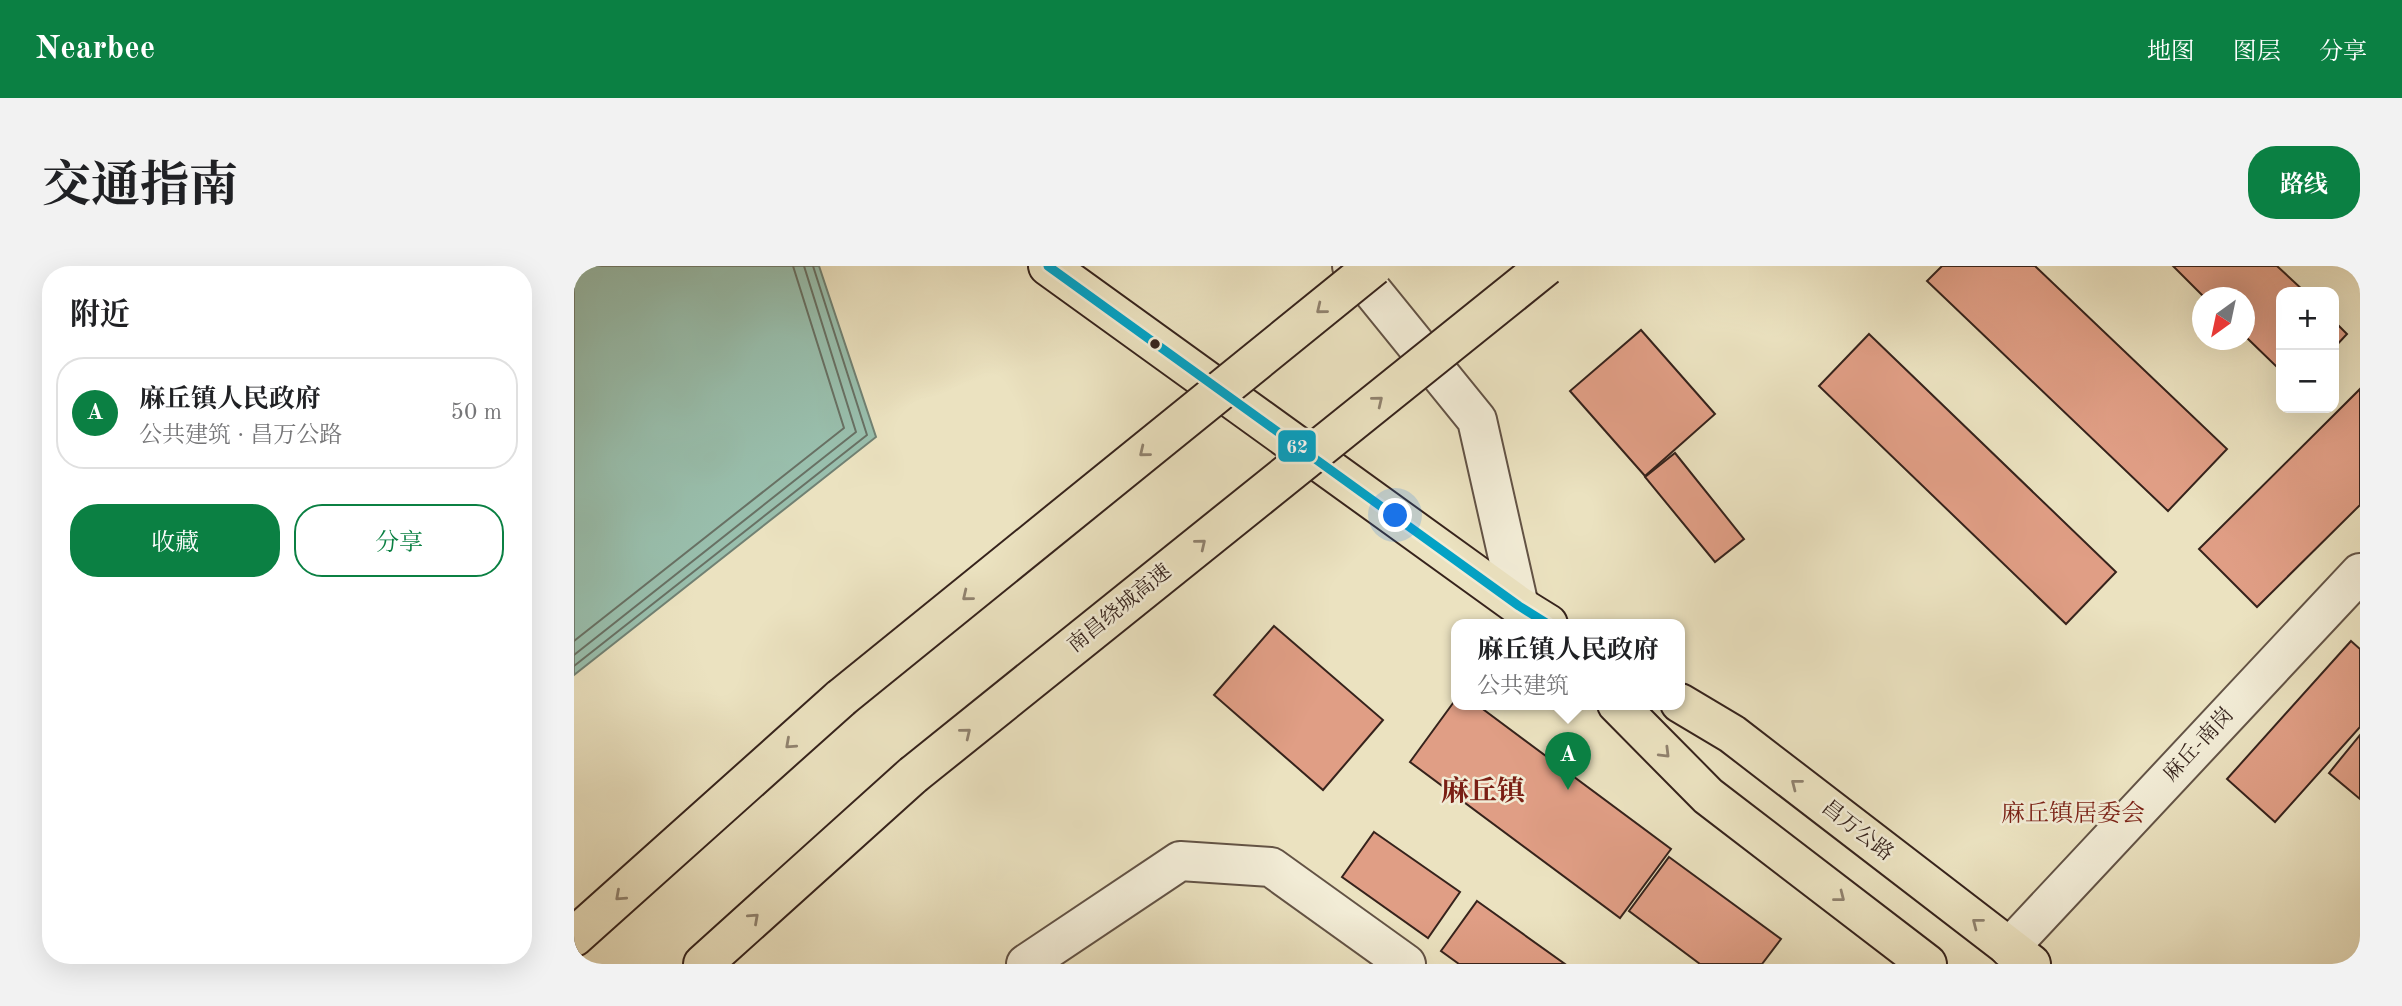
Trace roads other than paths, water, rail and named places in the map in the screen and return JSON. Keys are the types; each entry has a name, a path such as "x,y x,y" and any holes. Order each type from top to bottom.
{"highway":[{"path":"1048,266 1535,618"},
{"path":"574,937 841,698 1374,266"},
{"name":"南昌绕城高速","path":"703,964 913,775 1546,266"},
{"name":"昌万公路","path":"1685,706 1732,734 2020,956"},
{"path":"1623,710 1708,796 1927,964"}],"street":[{"path":"1352,266 1476,420 1535,618"},
{"name":"麻丘-南岗","path":"2020,956 2360,573"},
{"path":"1026,964 1180,861 1270,867 1406,964"}],"water":[{"path":"574,266 819,266 876,437 574,675"}],"place":[{"name":"麻丘镇人民政府","path":"1568,790"}],"district":[{"name":"麻丘镇","path":"1483,793"},
{"name":"麻丘镇居委会","path":"2073,815"}]}
